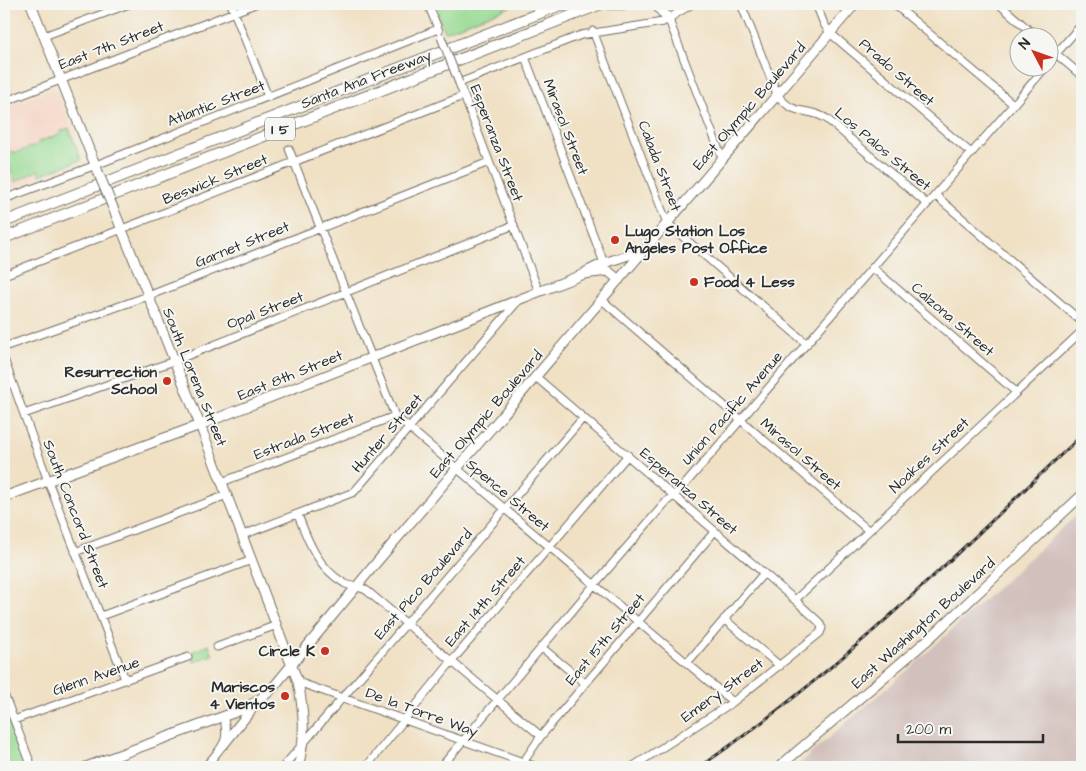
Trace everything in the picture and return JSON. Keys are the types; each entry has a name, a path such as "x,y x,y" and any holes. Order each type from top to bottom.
{"highway":[{"name":"Santa Ana Freeway","path":"4,222 563,4"},
{"name":"Santa Ana Freeway","path":"4,238 601,4"},
{"path":"610,4 623,4"},
{"path":"656,4 669,20"},
{"path":"666,4 669,20"},
{"path":"4,244 34,226"}],"main road":[{"name":"South Lorena Street","path":"32,4 200,425 292,664 304,708 304,743 298,767"},
{"name":"East Olympic Boulevard","path":"86,767 223,716 259,700 292,664 855,4"},
{"name":"East 8th Street","path":"4,497 200,425 518,301 584,274 604,263 645,249"},
{"name":"East 8th Street","path":"584,274 608,271 620,280"},
{"name":"East Washington Boulevard","path":"779,767 931,637 1082,495"},
{"path":"224,744 259,700"}],"street":[{"path":"44,36 129,4"},
{"path":"231,4 268,97"},
{"name":"East 7th Street","path":"4,102 255,4"},
{"name":"Esperanza Street","path":"428,4 539,292"},
{"path":"460,83 593,32 669,20 692,4"},
{"name":"Los Palos Street","path":"741,4 777,94 784,104 793,109 819,113 927,204"},
{"name":"Prado Street","path":"816,4 830,33 971,153"},
{"path":"894,4 1013,104"},
{"path":"999,4 1027,28"},
{"path":"669,20 722,158"},
{"path":"1058,52 1082,24"},
{"name":"Atlantic Street","path":"4,199 97,168 438,29"},
{"name":"Calada Street","path":"593,32 667,223 806,344"},
{"path":"1058,56 1082,76"},
{"name":"Mirasol Street","path":"525,58 604,263"},
{"name":"Union Pacific Avenue","path":"441,767 541,647 741,420 1036,78"},
{"name":"Beswick Street","path":"4,275 463,96"},
{"name":"Spence Street","path":"289,149 395,416 409,430 733,702"},
{"name":"Garnet Street","path":"4,347 148,296 489,162"},
{"name":"Los Palos Street","path":"935,195 1082,322"},
{"name":"Opal Street","path":"24,414 174,361 514,225"},
{"name":"Calzona Street","path":"873,268 1016,392"},
{"name":"Mirasol Street","path":"602,300 868,530"},
{"name":"Hunter Street","path":"242,535 354,492 518,301"},
{"name":"Noakes Street","path":"795,600 1082,331"},
{"name":"South Concord Street","path":"4,359 75,552 125,679"},
{"name":"Esperanza Street","path":"536,376 795,600 822,628"},
{"name":"Estrada Street","path":"222,482 395,416"},
{"name":"East Pico Boulevard","path":"283,767 584,418"},
{"name":"East 14th Street","path":"366,767 452,661 628,455"},
{"path":"75,552 227,494"},
{"path":"298,515 315,556 345,584 365,589 541,736"},
{"name":"East 15th Street","path":"522,765 541,736 715,531"},
{"path":"101,616 252,560"},
{"path":"686,663 764,573"},
{"path":"724,619 780,666"},
{"path":"217,647 277,625"},
{"name":"Emery Street","path":"632,767 733,702 820,633 822,628"},
{"path":"541,647 585,683"},
{"name":"Glenn Avenue","path":"14,720 188,657"},
{"name":"De la Torre Way","path":"298,682 522,765 537,767"},
{"path":"4,694 32,767"},
{"path":"205,767 224,744 228,733 223,716"}],"shaded area":[{"path":"55,88 83,160 4,192 4,108"},
{"path":"1082,510 1082,767 795,767 908,670"}],"green space":[{"path":"434,4 517,4 445,32"},
{"path":"69,128 81,160 40,175 38,170 15,182 5,154 13,151 15,153 39,144 38,142 60,134 59,132"},
{"path":"209,645 213,655 194,662 191,652"},
{"path":"6,714 26,767 4,767 4,715"}],"railway":[{"path":"699,767 751,731 850,651 944,566 1082,435"}],"place":[{"name":"Lugo Station Los Angeles Post Office","path":"615,240"},
{"name":"Food 4 Less","path":"694,282"},
{"name":"Resurrection School","path":"167,381"},
{"name":"Circle K","path":"325,651"},
{"name":"Mariscos 4 Vientos","path":"285,696"}]}
